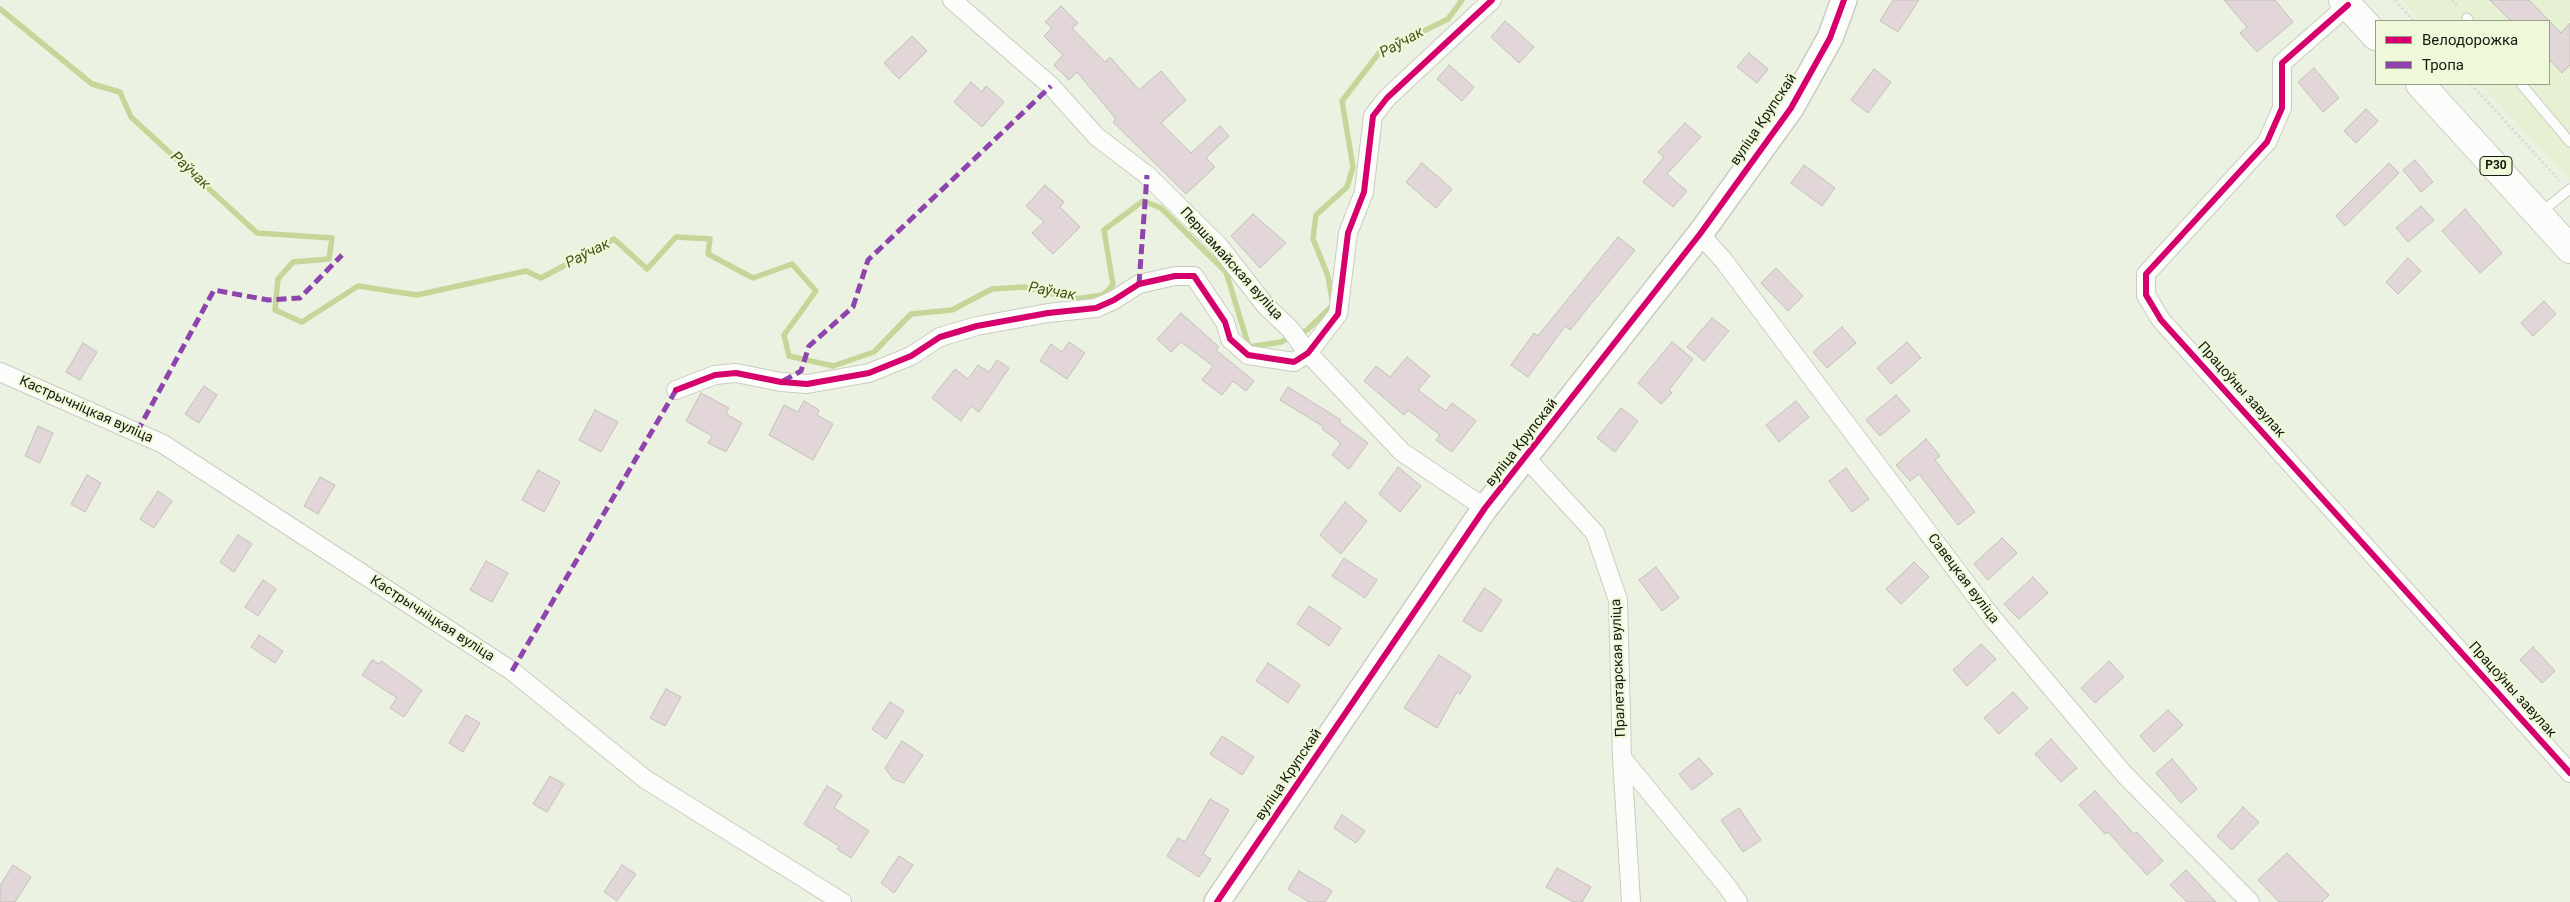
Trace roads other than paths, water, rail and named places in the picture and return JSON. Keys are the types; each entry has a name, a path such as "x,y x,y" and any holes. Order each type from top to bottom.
{"main road":[{"path":"2346,3 2375,35"},
{"name":"Р30","path":"2421,85 2570,249"}],"street":[{"name":"Першамайская вуліца","path":"952,0 1050,86 1097,137 1147,175 1219,246 1265,305 1290,329 1304,348 1402,452 1485,508"},
{"path":"676,390 715,375 736,373 781,382 808,384 861,375 911,356 940,336 977,326 1048,312 1096,308 1114,300 1139,284 1175,276 1194,276 1225,322 1230,339 1248,354 1294,362 1304,348 1338,314 1348,233 1364,192 1373,116 1387,98 1492,0"},
{"name":"вуліца Крупскай","path":"1217,902 1485,508 1700,234 1791,108 1830,38 1844,0"},
{"name":"Працоўны завулак","path":"2346,3 2282,63 2282,108 2267,142 2146,274 2146,295 2161,320 2570,773"},
{"name":"Савецкая вуліца","path":"1700,234 1724,261 1990,615 2124,774 2250,902"},
{"name":"Кастрычніцкая вуліца","path":"0,372 163,444 512,671 645,779 842,902"},
{"name":"Пралетарская вуліца","path":"1526,458 1594,533 1618,600 1622,758 1631,902"},
{"name":"Пралетарская вуліца","path":"1622,758 1738,902"}],"lane":[{"path":"2522,85 2570,142"},
{"path":"2540,214 2570,190"}],"waterway":[{"name":"Раўчак","path":"0,9 92,84 120,92 131,117 257,233 332,238 329,259 293,262 278,279 275,310 302,322 358,286 417,295 526,271 541,278 614,239 647,269 676,237 710,239 708,254 753,278 792,264 816,291 784,335 789,356 833,366 874,352 911,314 952,310 992,289 1024,287 1074,299 1103,295 1113,285 1104,230 1143,201 1161,208 1226,272 1249,347 1281,342 1307,330 1333,305 1328,276 1313,239 1316,215 1347,187 1353,167 1342,101 1379,53 1448,19 1462,0"}]}
